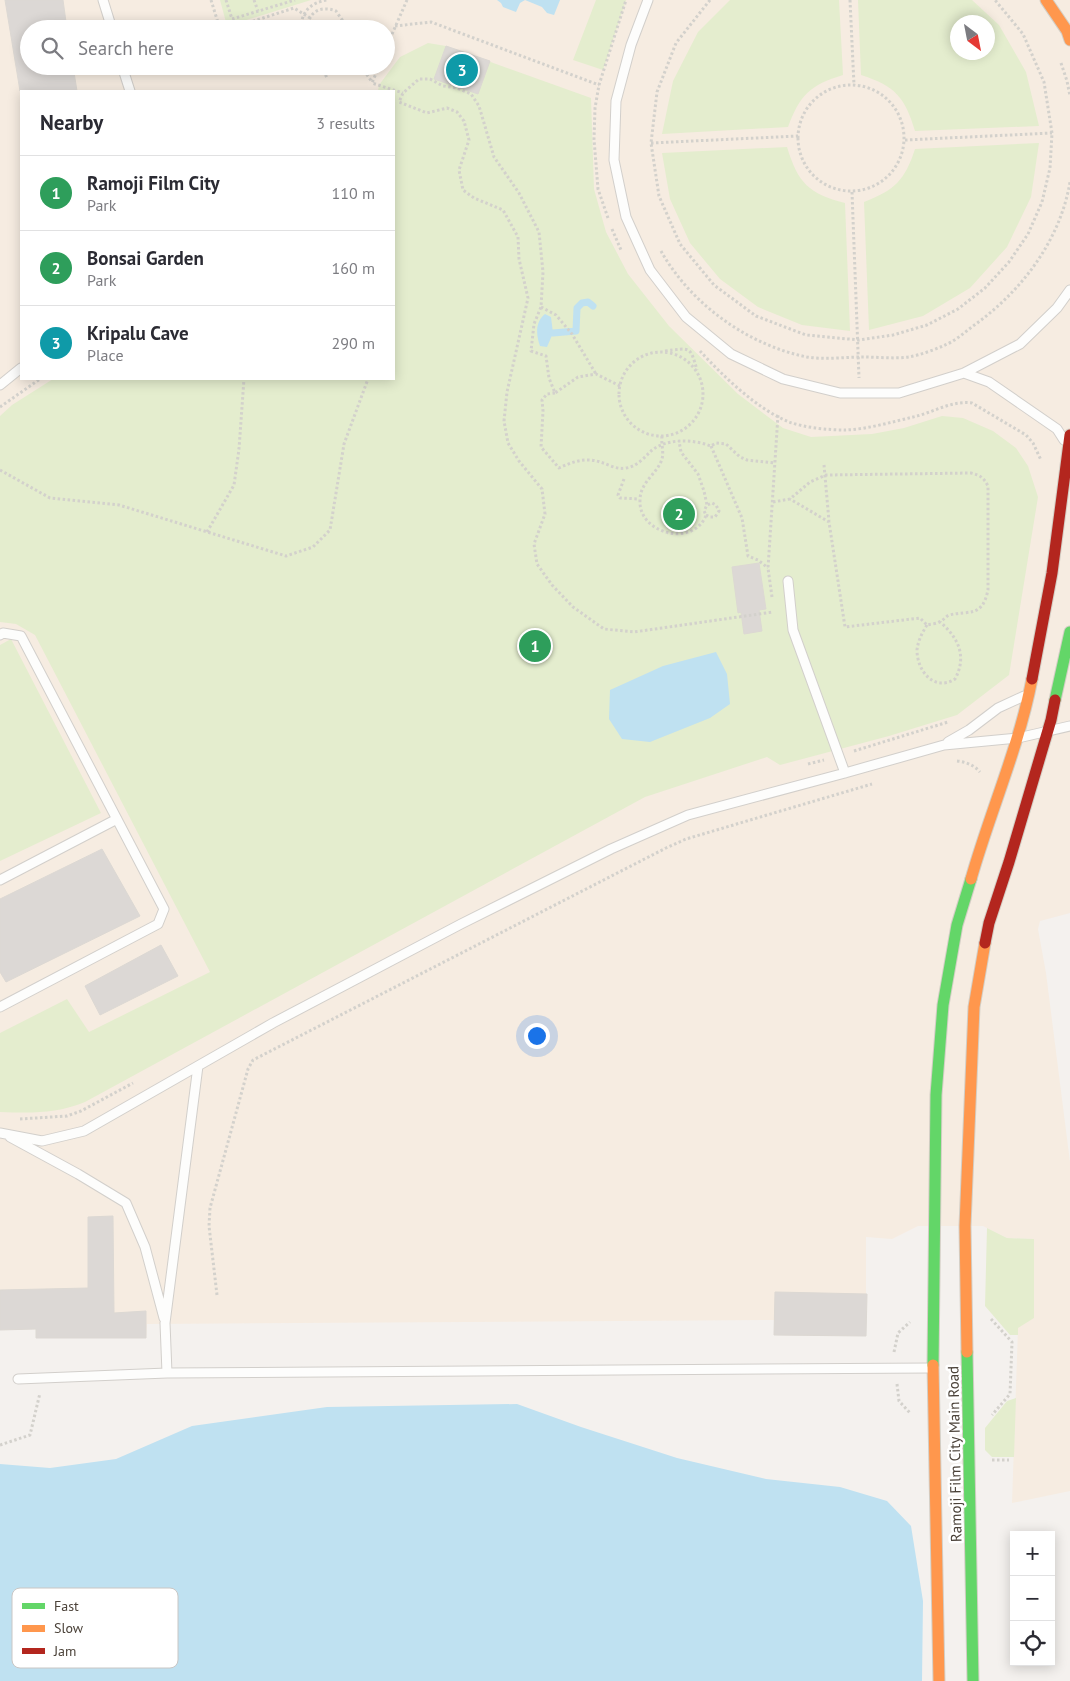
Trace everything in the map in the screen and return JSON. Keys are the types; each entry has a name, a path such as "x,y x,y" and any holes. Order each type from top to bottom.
{"street":[{"path":"1046,0 1067,31 1070,40"},
{"name":"Ramoji Film City Main Road","path":"939,1681 940,1480 933,1368 936,1095 943,1005 962,908 980,847 1034,693 1069,441"},
{"name":"Ramoji Film City Main Road","path":"974,1681 966,1478 965,1226 974,1007 989,923 1009,862 1046,732 1053,689 1070,632"}],"lane":[{"path":"103,0 109,20"},
{"path":"648,0 631,45 616,101 614,160 626,217 650,270 686,316 731,354 783,379 840,393 899,393 964,374 1020,344 1057,308 1070,290"},
{"path":"125,75 130,90"},
{"path":"0,385 20,369"},
{"path":"964,374 989,382 1057,429 1069,441"},
{"path":"788,581 793,630 845,773"},
{"path":"0,635 3,633 22,636 164,909 158,924 0,1007"},
{"path":"1053,689 1070,686"},
{"path":"944,745 970,730 998,708 1034,693"},
{"path":"2,1133 42,1141 84,1131 306,1005 460,924 611,849 688,815 944,745 1018,738 1070,726"},
{"path":"0,880 117,819"},
{"path":"167,1373 165,1323 198,1066"},
{"path":"2,1133 78,1174 126,1204 146,1247 165,1323"},
{"path":"18,1379 167,1373 933,1368"}],"path":[{"path":"212,0 218,20"},
{"path":"226,0 232,19 294,0"},
{"path":"254,0 258,11"},
{"path":"303,20 304,14 310,6 326,0"},
{"path":"395,26 407,0"},
{"path":"603,70 626,0"},
{"path":"710,0 676,43 658,92 652,143 659,196 680,244 714,285 756,316 806,334 859,340 894,335 927,325 958,309 985,288 1003,269 1028,234 1042,202 1050,168 1052,133 1044,82 1023,34 995,0"},
{"path":"850,0 854,85"},
{"path":"257,20 294,8 310,18 318,10 330,9 336,11 341,20"},
{"path":"395,26 431,22 599,85"},
{"path":"367,75 372,83 394,90"},
{"path":"372,83 375,75"},
{"path":"555,393 549,378 546,356 530,351 534,324 542,307 543,272 539,232 519,193 494,157 486,126 471,94 430,79 419,79 403,93 399,102 426,113 447,108 457,112 464,121 469,140 459,170 463,190 474,198 503,210 518,237 528,298 507,392 504,421 508,443 519,461 542,489 545,514 534,544 537,564 552,585 573,607 604,629 634,632 774,612"},
{"path":"854,85 870,88 885,96 896,108 903,124 905,140 902,156 894,170 883,182 868,189 852,192 835,189 819,181 807,169 800,153 798,136 801,119 809,105 822,94 837,87 854,85"},
{"path":"395,90 403,93"},
{"path":"905,140 1052,133"},
{"path":"652,143 798,136"},
{"path":"659,248 667,262 694,296 719,316 741,330 784,350 807,357 909,357 946,345 1002,304 1029,274 1053,235 1070,182"},
{"path":"852,192 859,340 859,392"},
{"path":"542,307 556,315 565,325 596,374 620,386"},
{"path":"685,349 693,355 698,373 703,386 703,401 698,415 689,426 676,434 649,435 638,430 622,411 619,398 620,386 625,372 635,361 648,354 685,349"},
{"path":"662,352 676,354 689,362 698,373"},
{"path":"596,374 578,377 555,393 547,394 542,400 541,447 559,468 584,459 598,461 619,469 628,468 654,449 679,441 694,441 711,446 716,443 726,444 740,457 747,460 775,463"},
{"path":"0,407 39,380"},
{"path":"207,532 234,485 239,450 244,380"},
{"path":"0,470 50,498 118,505 286,556 313,548 330,530 344,444 368,380"},
{"path":"711,446 742,518 748,556 758,560 768,568 778,415 790,422 846,430 920,416 963,401 972,403 1026,435 1033,443 1043,464"},
{"path":"662,436 662,460 644,486 640,499 641,509 647,520 661,532 670,534 679,534 695,528 702,523 706,516 704,511 707,505 698,474 681,452 679,441"},
{"path":"824,465 829,522 845,627 920,618 927,625"},
{"path":"772,502 790,499 810,482 826,476 971,473 984,479 988,486 988,590 986,600 976,611 947,616 940,622 927,625 921,634 917,650 923,669 932,681 943,684 955,679 961,662 961,655 958,642 940,622"},
{"path":"624,479 618,495 620,498 640,499"},
{"path":"790,499 829,522"},
{"path":"706,516 710,518 715,517 719,511 716,505 712,503 707,505"},
{"path":"803,766 950,722"},
{"path":"952,761 958,760 968,763 977,768 982,774"},
{"path":"217,1295 209,1226 210,1208 248,1069 253,1060 686,839 881,781"},
{"path":"17,1119 67,1116 81,1111 141,1078"},
{"path":"987,1314 1012,1342 1010,1394 988,1420"},
{"path":"914,1317 898,1333 894,1353 899,1402 915,1419"},
{"path":"0,1445 30,1435 43,1378"},
{"path":"986,1457 992,1460 1009,1460"}],"shaded area":[{"path":"0,0 1070,0 1070,913 1040,921 1038,929 1046,973 1070,1162 1070,1491 1012,1503 1018,1328 1034,1239 1007,1238 983,1226 918,1226 892,1239 866,1237 866,1336 774,1335 774,1320 147,1324 146,1338 36,1338 36,1329 0,1330"}],"green space":[{"path":"220,0 311,0 246,20 225,20"},
{"path":"596,0 626,0 603,70 573,60"},
{"path":"730,0 839,0 843,75 814,87 802,99 788,127 662,134 673,81 698,32"},
{"path":"858,0 972,0 988,15 950,15 950,60 995,60 995,21 1026,72 1039,126 915,131 907,109 897,94 873,79 861,75"},
{"path":"428,43 446,46 591,98 594,189 606,232 628,274 669,326 738,394 783,428 811,437 872,434 904,428 942,416 963,418 993,431 1016,448 1028,466 1038,497 1009,675 957,715 889,736 780,765 767,757 645,797 85,1102 53,1111 0,1112 0,1033 67,999 89,1032 210,972 35,635 16,624 0,622 0,416 12,405 51,380 395,380 395,90 378,90 379,85 386,75 395,75 395,64 400,57"},
{"path":"1039,143 1031,197 1007,247 970,288 923,316 869,330 864,202 884,193 897,183 907,169 915,149"},
{"path":"787,147 796,170 807,185 822,196 845,203 850,331 802,325 758,307 720,279 690,243 670,199 662,153"},
{"path":"11,639 101,813 0,861 0,645"},
{"path":"987,1228 1007,1238 1034,1239 1034,1318 1018,1328 1018,1335 1010,1335 985,1306"},
{"path":"1016,1398 1014,1457 992,1457 985,1450 985,1428 1007,1401"}],"water":[{"path":"497,0 525,0 520,3 516,12 503,7"},
{"path":"525,0 560,0 554,15 547,13 542,7"},
{"path":"545,314 551,317 553,333 547,347 540,346 537,333 539,321"},
{"path":"716,652 727,674 730,704 710,718 650,742 622,739 609,719 610,690 663,666"},
{"path":"517,1404 677,1458 766,1479 840,1487 887,1501 911,1526 923,1601 922,1681 0,1681 0,1464 50,1468 116,1459 192,1426 327,1407"}],"building":[{"path":"5,0 63,0 66,20 20,20 20,75 74,75 77,90 20,91"},
{"path":"446,46 490,61 478,94 434,79"},
{"path":"759,563 766,609 759,610 762,631 744,634 741,612 738,613 732,567"},
{"path":"102,849 140,916 6,982 0,972 0,899"},
{"path":"161,945 178,976 100,1015 85,986"},
{"path":"113,1216 114,1313 146,1311 146,1338 36,1338 36,1329 0,1330 0,1290 88,1288 88,1217"},
{"path":"775,1292 867,1294 866,1336 774,1335"}],"waterway":[{"path":"553,333 576,331 577,308 582,303 588,302 593,306"}],"traffic: fast":[{"path":"1055,700 1070,632"},
{"path":"933,1365 936,1095 943,1005 957,925 971,879"},
{"path":"967,1352 973,1681"}],"traffic: slow":[{"path":"1046,0 1067,31 1070,40"},
{"path":"971,879 1020,730 1032,679"},
{"path":"967,1352 965,1226 974,1007 985,943"},
{"path":"933,1365 939,1681"}],"traffic: jam":[{"path":"1032,679 1052,573 1070,435"},
{"path":"985,943 989,923 1009,862 1051,720 1055,700"}],"place":[{"name":"Kripalu Cave","path":"462,70"},
{"name":"Bonsai Garden","path":"679,514"},
{"name":"Ramoji Film City","path":"535,646"}]}
